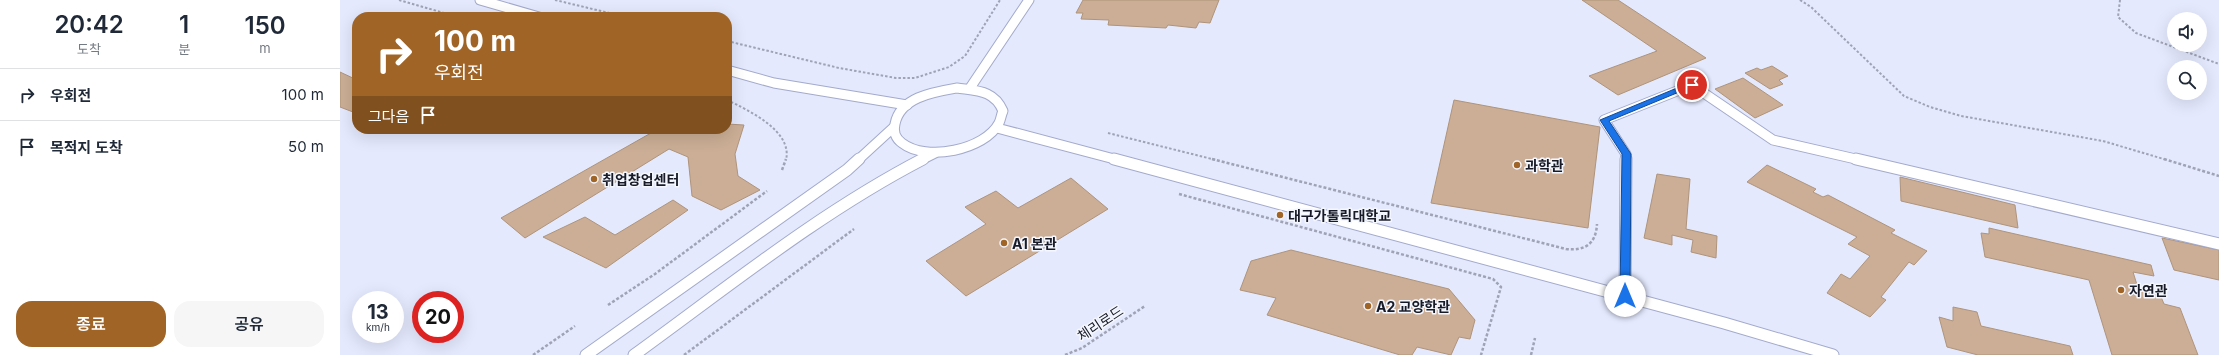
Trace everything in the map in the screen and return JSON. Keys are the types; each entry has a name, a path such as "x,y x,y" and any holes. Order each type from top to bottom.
{"lane":[{"path":"480,0 522,12"},
{"path":"970,88 1029,0"},
{"path":"732,71 774,83 907,105"},
{"path":"1625,296 1626,154 1604,120 1692,85 1773,140 2219,244"},
{"path":"970,88 989,93 998,100 1003,108 1003,117 997,128 982,141 972,146 953,151 935,153 918,151 904,145 896,137 894,127 897,116 907,105 919,98 940,90 970,88"},
{"path":"586,355 847,170 894,127"},
{"path":"997,128 1625,296 1833,355"},
{"path":"634,355 818,222 881,181 935,153"}],"path":[{"path":"399,0 441,12"},
{"path":"555,0 605,12"},
{"path":"732,42 839,68 896,78 915,78 949,67 965,56 1000,0"},
{"path":"1800,0 1811,7 1904,96 1930,107 1962,116 2103,141 2219,176"},
{"path":"2120,0 2118,17 2136,32 2219,64"},
{"path":"732,103 768,124 784,141 787,156 782,170"},
{"path":"1108,133 1566,249 1580,251 1591,244 1597,232 1597,224"},
{"path":"608,305 655,274 767,192"},
{"path":"1179,194 1493,279 1501,287 1481,355"},
{"path":"684,355 854,229"},
{"name":"체리로드","path":"1065,355 1082,348 1146,306"},
{"path":"533,355 575,326"},
{"path":"1531,355 1535,338"}],"building":[{"path":"1083,0 1219,0 1210,23 1199,22 1196,28 1168,25 1166,28 1108,25 1109,20 1081,19 1083,13 1076,13"},
{"path":"1582,0 1618,0 1706,58 1618,95 1589,76 1657,51"},
{"path":"1772,66 1788,76 1779,80 1783,84 1770,89 1745,73 1757,68 1761,70"},
{"path":"340,72 352,78 352,112 340,107"},
{"path":"1743,78 1783,105 1755,118 1715,89"},
{"name":"과학관","path":"1454,100 1600,127 1588,228 1431,203"},
{"name":"취업창업센터","path":"732,124 744,125 735,154 738,176 760,190 721,210 692,196 688,157 669,149 525,238 501,218 649,134 732,134"},
{"path":"1767,165 1816,189 1813,192 1823,197 1828,195 1895,230 1891,233 1927,251 1914,265 1909,262 1881,297 1886,300 1870,317 1827,293 1841,274 1850,279 1870,256 1848,244 1857,237 1747,182"},
{"path":"1657,174 1690,179 1686,229 1717,236 1716,258 1691,252 1693,240 1672,235 1672,245 1644,238"},
{"path":"1900,177 2015,205 2018,228 1901,201"},
{"name":"A1 본관","path":"1071,178 1108,209 966,296 926,261 986,224 965,207 996,191 1018,208"},
{"path":"673,200 688,210 606,268 543,237 585,217 615,235"},
{"name":"자연관","path":"1989,228 2151,265 2154,276 2133,272 2138,288 2159,292 2164,304 2180,308 2198,355 2112,355 2089,280 1985,257 1981,233 1989,234"},
{"path":"2162,238 2219,250 2219,280 2174,270"},
{"name":"A2 교양학관","path":"1291,250 1449,289 1475,320 1470,339 1459,337 1451,355 1417,347 1412,355 1400,355 1267,315 1276,298 1240,290 1251,261"},
{"path":"1953,307 1977,312 1981,326 2070,346 2073,355 1978,355 1947,347 1939,317 1953,321"}],"place":[{"name":"과학관","path":"1517,165"},
{"name":"취업창업센터","path":"594,179"},
{"name":"대구가톨릭대학교","path":"1280,215"},
{"name":"A1 본관","path":"1004,243"},
{"name":"자연관","path":"2121,290"},
{"name":"A2 교양학관","path":"1368,306"}],"route":[{"path":"1625,296 1626,154 1604,120 1692,85"}]}
